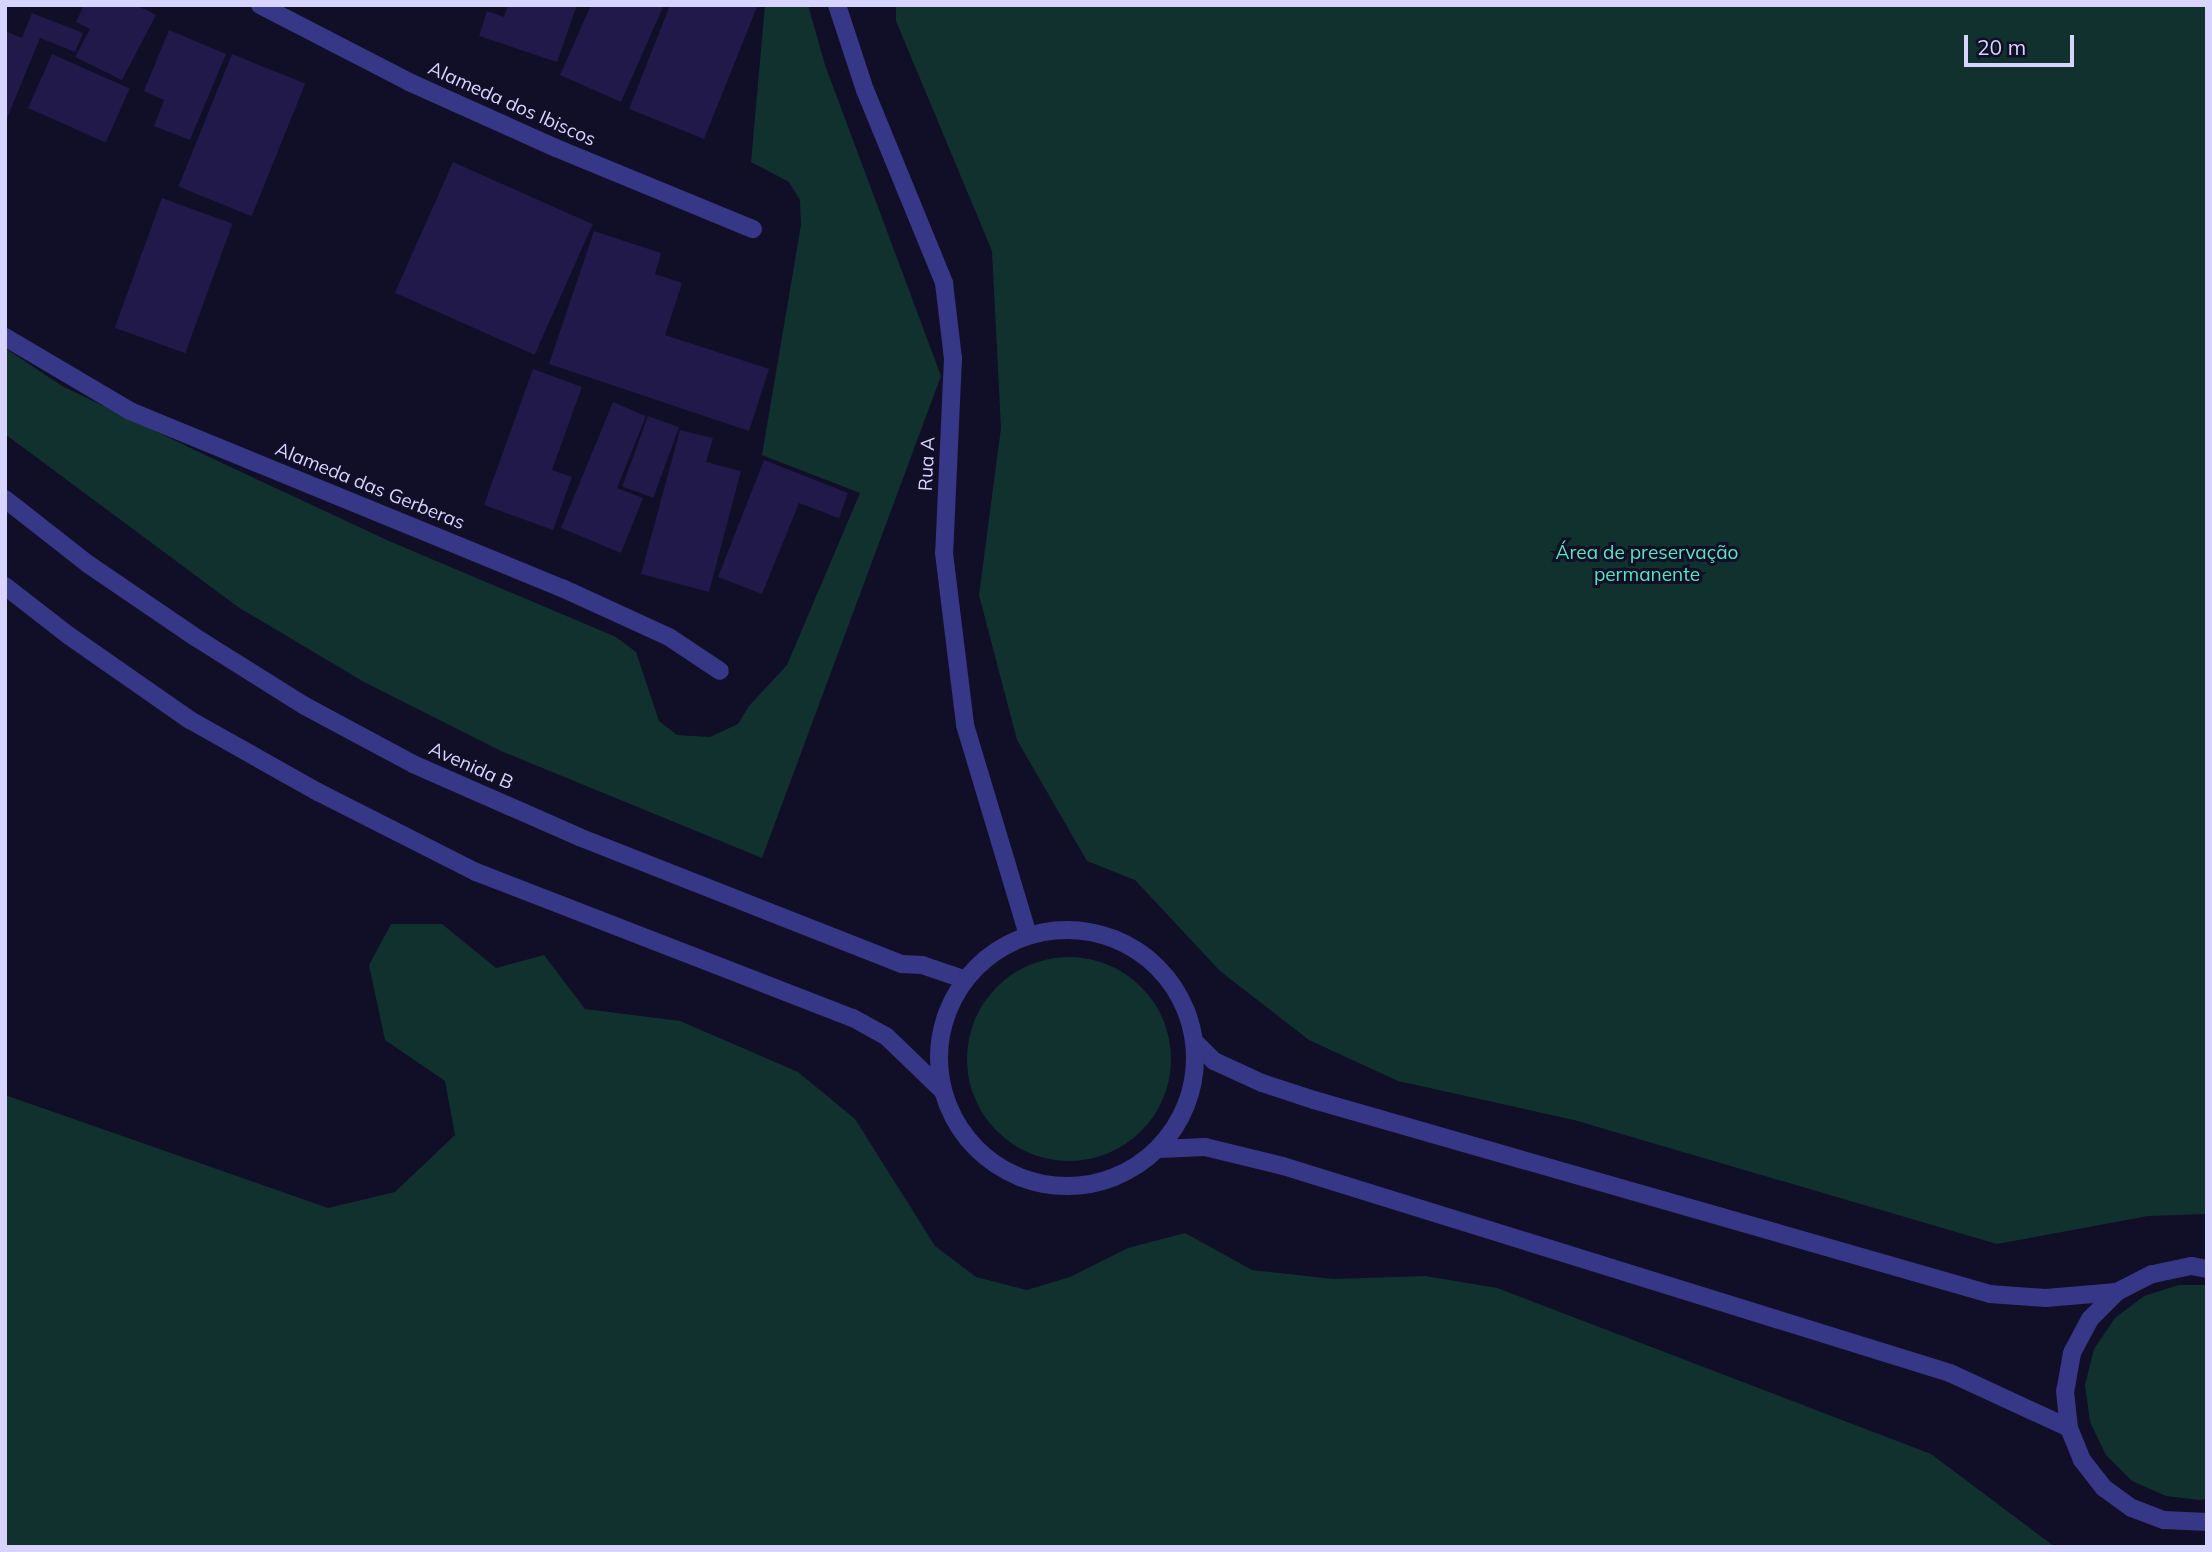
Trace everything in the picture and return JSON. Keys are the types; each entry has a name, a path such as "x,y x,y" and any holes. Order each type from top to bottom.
{"street":[{"name":"Alameda dos Ibiscos","path":"260,5 446,98 556,148 753,229"},
{"name":"Rua A","path":"837,5 865,90 944,283 953,358 944,553 965,725 1028,935"},
{"name":"Alameda das Gerberas","path":"5,337 131,411 562,588 669,637 720,671"},
{"name":"Avenida B","path":"5,499 88,564 195,637 305,706 413,764 579,837 902,964 922,965 965,980"},
{"path":"5,586 68,635 190,720 318,792 476,872 853,1018 886,1035 943,1091"},
{"path":"1070,929 1112,937 1149,958 1178,990 1194,1030 1196,1072 1185,1113 1160,1149 1126,1174 1085,1186 1042,1185 1002,1171 969,1144 947,1108 937,1066 942,1024 965,980 989,955 1028,935 1070,929"},
{"path":"1194,1041 1214,1060 1262,1083 1314,1100 1990,1294 2046,1298 2117,1292"},
{"path":"1160,1149 1205,1147 1283,1166 1950,1373 2069,1428"},
{"path":"2207,1269 2191,1266 2152,1274 2117,1292 2090,1319 2072,1353 2065,1391 2069,1428 2089,1469 2104,1488 2132,1508 2164,1520 2207,1522"}],"green space":[{"path":"765,5 808,5 825,65 941,376 762,858 501,751 364,682 238,607 5,434 5,348 62,386 205,455 389,541 616,637 636,652 659,721 677,735 710,737 738,724 749,706 787,665 860,493 762,455 801,225 800,200 789,182 751,162"},
{"name":"Área de preservação permanente","path":"896,5 2207,5 2207,1214 2148,1216 1997,1244 1574,1120 1398,1081 1309,1040 1220,971 1135,880 1087,861 1017,740 979,595 1001,428 992,251 896,21"},
{"path":"391,924 442,924 496,968 544,955 585,1009 680,1021 798,1072 855,1119 935,1246 976,1277 1027,1290 1070,1277 1128,1248 1185,1233 1252,1270 1333,1279 1425,1276 1497,1288 1931,1454 2055,1547 5,1547 5,1095 328,1208 395,1192 455,1135 445,1081 385,1040 369,965"},
{"path":"1069,957 1108,965 1126,974 1141,987 1154,1002 1163,1020 1171,1059 1163,1098 1154,1116 1141,1131 1126,1144 1108,1153 1069,1161 1030,1153 1012,1144 997,1131 984,1116 975,1098 967,1059 975,1020 984,1002 997,987 1012,974 1030,965"},
{"path":"2179,1285 2207,1285 2207,1499 2200,1500 2166,1496 2132,1481 2106,1455 2090,1422 2085,1385 2094,1349 2115,1318 2144,1296"}],"building":[{"path":"84,5 136,5 156,15 122,80 75,57 90,29 76,22"},
{"path":"508,5 577,5 557,62 479,36 487,11 504,17"},
{"path":"591,5 664,5 621,102 560,75"},
{"path":"670,5 757,7 704,139 629,109"},
{"path":"32,13 83,33 75,52 40,38 5,123 5,31 22,38"},
{"path":"169,30 226,54 190,140 154,126 164,100 144,91"},
{"path":"52,54 130,89 106,142 28,108"},
{"path":"232,54 305,84 252,216 178,187"},
{"path":"453,162 593,224 535,355 395,293"},
{"path":"162,198 232,224 185,353 115,328"},
{"path":"594,231 661,253 655,274 682,283 665,335 769,369 749,431 549,364"},
{"path":"533,369 582,387 552,470 572,477 553,530 484,505"},
{"path":"613,402 646,416 617,488 643,498 621,553 561,528"},
{"path":"648,416 679,427 653,498 622,486"},
{"path":"680,430 713,438 706,462 741,471 709,592 641,574"},
{"path":"764,460 848,493 839,518 799,503 762,594 718,577"}]}
